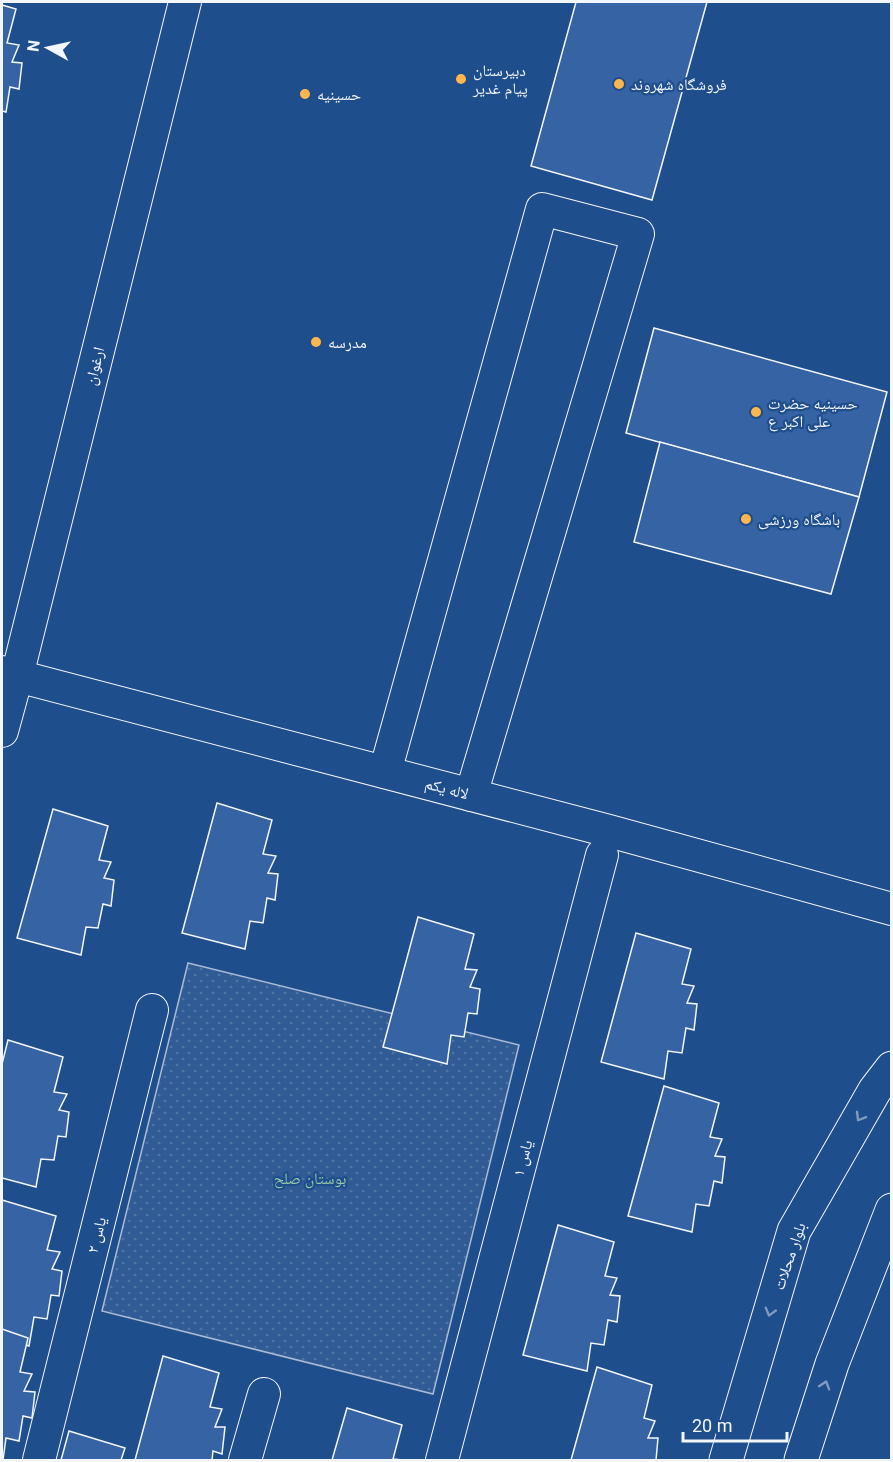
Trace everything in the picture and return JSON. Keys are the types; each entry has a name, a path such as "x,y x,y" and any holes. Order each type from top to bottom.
{"main road":[{"name":"بلوار محلات","path":"726,1461 794,1231 875,1090 891,1068"},
{"path":"801,1461 831,1364 891,1210"}],"street":[{"name":"ارغوان","path":"2,731 9,674 185,2"},
{"path":"385,772 543,209 638,234 471,795"},
{"name":"لاله یکم","path":"9,674 620,834 891,909"},
{"name":"یاس ۱","path":"442,1461 602,855"},
{"name":"یاس ۲","path":"39,1461 152,1010"},
{"path":"245,1461 264,1394"}],"green space":[{"name":"بوستان صلح","path":"188,963 519,1045 433,1394 102,1311"}],"building":[{"name":"فروشگاه شهروند","path":"576,2 707,2 652,200 531,166"},
{"path":"2,5 16,9 7,43 19,45 12,62 22,63 19,89 10,87 6,112 2,111"},
{"name":"حسینیه حضرت علی اکبر ع","path":"654,328 887,392 859,497 626,433"},
{"name":"باشگاه ورزشی","path":"660,442 859,497 831,594 634,542"},
{"path":"217,803 272,820 263,854 276,856 268,873 278,874 275,900 267,898 263,923 250,921 245,949 182,933"},
{"path":"53,809 108,826 99,860 111,862 104,878 114,880 111,906 103,904 98,928 86,927 81,955 17,938"},
{"path":"418,917 474,934 465,969 477,970 470,987 480,989 477,1014 468,1013 464,1037 451,1035 447,1064 383,1047"},
{"path":"636,933 691,949 682,984 694,986 687,1003 697,1004 694,1030 686,1028 682,1053 668,1051 664,1079 601,1062"},
{"path":"8,1040 63,1057 54,1092 67,1094 59,1110 69,1112 66,1137 58,1136 54,1160 41,1159 36,1187 2,1178 2,1064"},
{"path":"664,1086 719,1103 710,1137 722,1139 715,1156 725,1157 722,1183 714,1181 709,1206 696,1204 692,1232 628,1216"},
{"path":"2,1200 56,1216 47,1250 60,1252 52,1269 62,1271 59,1296 51,1295 47,1319 34,1317 29,1346 2,1338"},
{"path":"558,1225 614,1242 605,1276 617,1278 610,1295 620,1296 617,1322 608,1320 604,1345 591,1343 587,1371 523,1355"},
{"path":"2,1329 28,1338 20,1372 32,1374 24,1391 35,1392 32,1418 23,1416 19,1441 6,1438 3,1460 2,1460"},
{"path":"163,1356 219,1373 210,1407 222,1409 215,1427 225,1427 222,1454 213,1451 212,1460 135,1460"},
{"path":"597,1367 652,1385 644,1418 655,1421 648,1438 658,1438 656,1460 571,1460"},
{"path":"347,1408 402,1425 393,1459 403,1460 332,1460"},
{"path":"69,1431 125,1448 121,1460 61,1460"}],"place":[{"name":"دبیرستان پیام غدیر","path":"461,79"},
{"name":"فروشگاه شهروند","path":"619,84"},
{"name":"حسینیه","path":"305,94"},
{"name":"مدرسه","path":"316,342"},
{"name":"حسینیه حضرت علی اکبر ع","path":"756,412"},
{"name":"باشگاه ورزشی","path":"746,519"}]}
